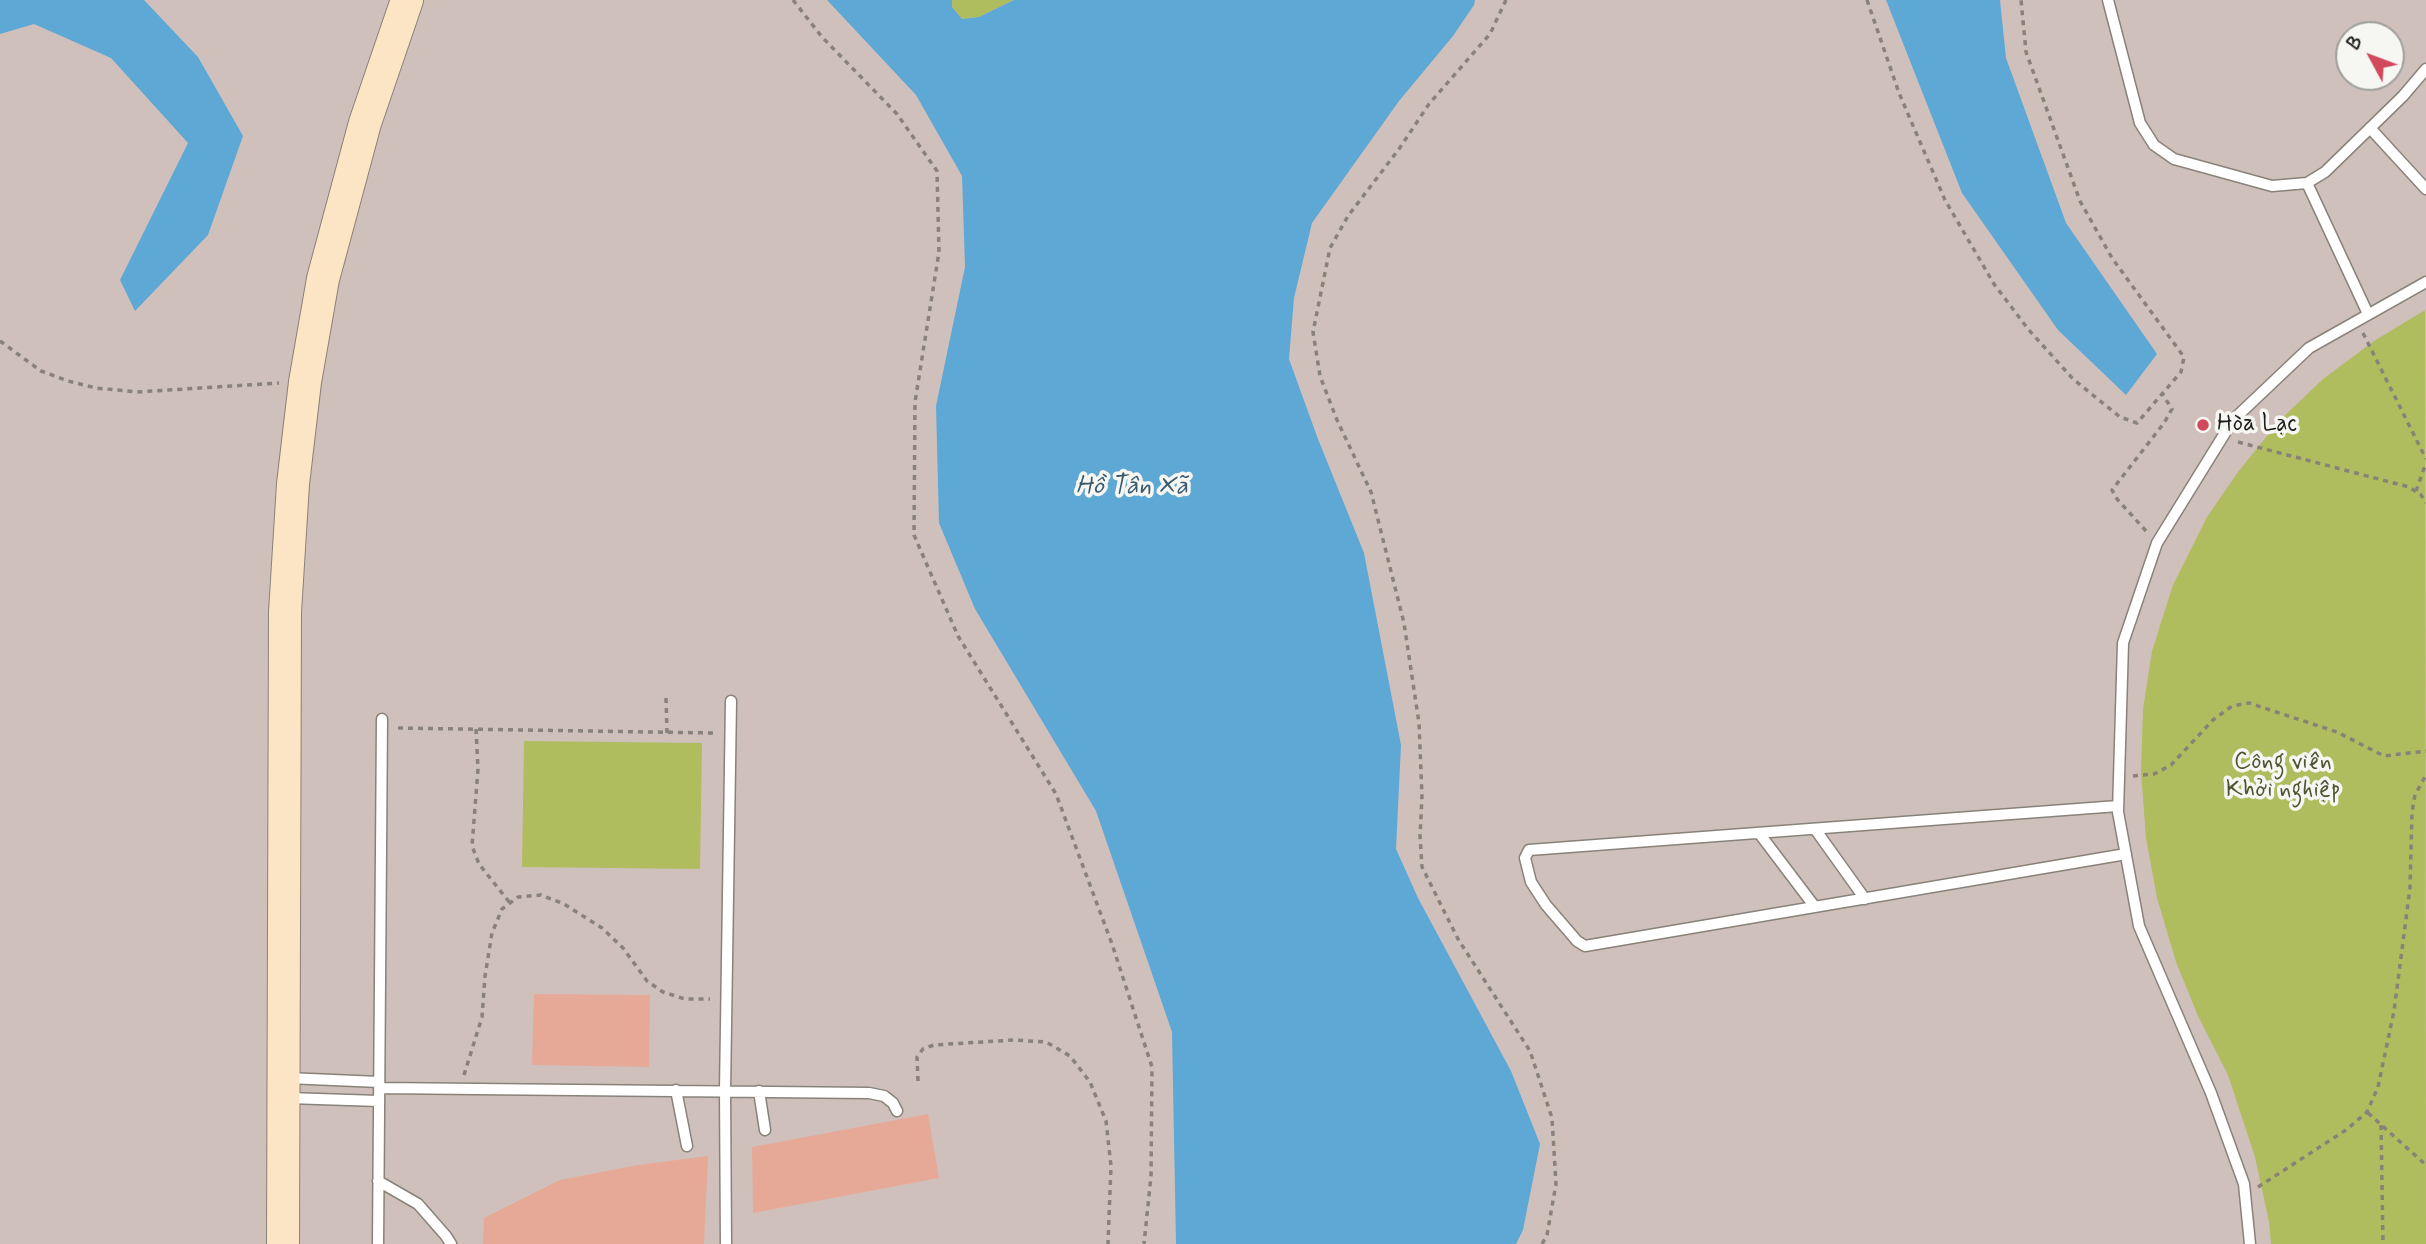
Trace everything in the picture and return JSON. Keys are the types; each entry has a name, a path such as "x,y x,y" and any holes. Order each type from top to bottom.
{"street":[{"path":"283,1244 285,612 293,484 305,382 323,279 365,123 407,0"}],"lane":[{"path":"2108,0 2140,123 2154,145 2174,159 2272,187 2307,183 2325,172 2426,69"},
{"path":"2370,128 2426,189"},
{"path":"2307,183 2368,314"},
{"path":"2250,1244 2244,1184 2211,1093 2140,926 2118,806 2123,643 2157,543 2233,420 2309,348 2426,282"},
{"path":"726,1244 725,1090 731,701"},
{"path":"378,1244 382,719"},
{"path":"2118,806 1529,850 1525,858 1531,881 1546,905 1577,941 1585,946 2126,854"},
{"path":"1815,830 1865,898"},
{"path":"1759,833 1815,907"},
{"path":"285,1088 379,1085 869,1093 884,1096 894,1103 897,1111"},
{"path":"285,1088 379,1101"},
{"path":"676,1090 687,1146"},
{"path":"759,1091 765,1130"},
{"path":"378,1181 418,1205 450,1244"}],"path":[{"path":"793,0 822,37 897,114 937,172 939,252 915,402 914,535 958,636 1056,794 1112,944 1152,1067 1151,1176 1144,1244"},
{"path":"1506,0 1490,34 1429,104 1348,216 1330,248 1313,332 1324,387 1336,420 1371,492 1404,623 1419,723 1422,796 1419,836 1422,867 1458,939 1530,1051 1552,1118 1556,1184 1547,1235 1542,1244"},
{"path":"1867,0 1899,93 1945,200 1994,284 2028,329 2073,379 2120,416 2137,423 2182,372 2185,357 2112,258 2080,201 2026,52 2021,0"},
{"path":"2357,320 2426,461 2416,491"},
{"path":"0,341 41,371 68,382 96,388 137,392 305,382"},
{"path":"2157,543 2112,490 2172,409 2162,395"},
{"path":"2222,438 2409,487 2421,495 2426,503"},
{"path":"666,698 667,733"},
{"path":"2119,776 2154,774 2171,765 2213,720 2232,706 2249,703 2337,732 2384,756 2426,751"},
{"path":"398,727 714,733"},
{"path":"476,729 478,769 472,846 479,864 510,903"},
{"path":"2245,1196 2346,1130 2367,1112 2378,1087 2394,1011 2410,888 2412,812 2415,795 2426,775"},
{"path":"464,1075 482,1017 492,933 502,909 518,897 541,895 564,904 602,928 623,948 648,981 663,992 685,999 710,999"},
{"path":"918,1081 917,1058 923,1049 934,1045 1014,1040 1046,1042 1069,1056 1090,1082 1106,1121 1111,1166 1108,1244"},
{"path":"2367,1112 2426,1165"},
{"path":"2381,1125 2383,1244"}],"shaded area":[{"path":"0,0 2426,0 2426,1244 0,1244"}],"green space":[{"path":"952,0 1014,0 979,17 962,19 952,7"},
{"name":"Công viên Khởi nghiệp","path":"2425,310 2426,1244 2271,1244 2255,1157 2228,1075 2198,1016 2176,962 2157,898 2146,838 2141,772 2143,709 2152,651 2173,585 2207,517 2238,472 2279,421 2323,379 2374,341"},
{"path":"524,741 702,743 700,869 522,867"}],"water":[{"path":"0,0 144,0 198,57 243,136 208,235 135,311 120,280 188,143 111,58 34,24 0,34"},
{"name":"Hồ Tân Xã","path":"827,0 952,0 952,7 962,19 979,17 1014,0 1475,0 1453,36 1399,101 1312,223 1294,298 1289,359 1364,553 1401,745 1396,849 1418,898 1511,1071 1540,1144 1523,1230 1516,1244 1176,1244 1172,1032 1096,811 975,609 939,523 936,406 965,267 962,176 916,95"},
{"path":"1886,0 2000,0 2006,58 2066,223 2157,354 2126,395 2058,330 1962,193"}],"building":[{"path":"534,994 650,995 649,1067 532,1065"},
{"path":"928,1114 939,1178 753,1213 752,1147"},
{"path":"708,1156 704,1244 483,1244 484,1218 560,1180 638,1165"}],"place":[{"name":"Hòa Lạc","path":"2203,425"}]}
